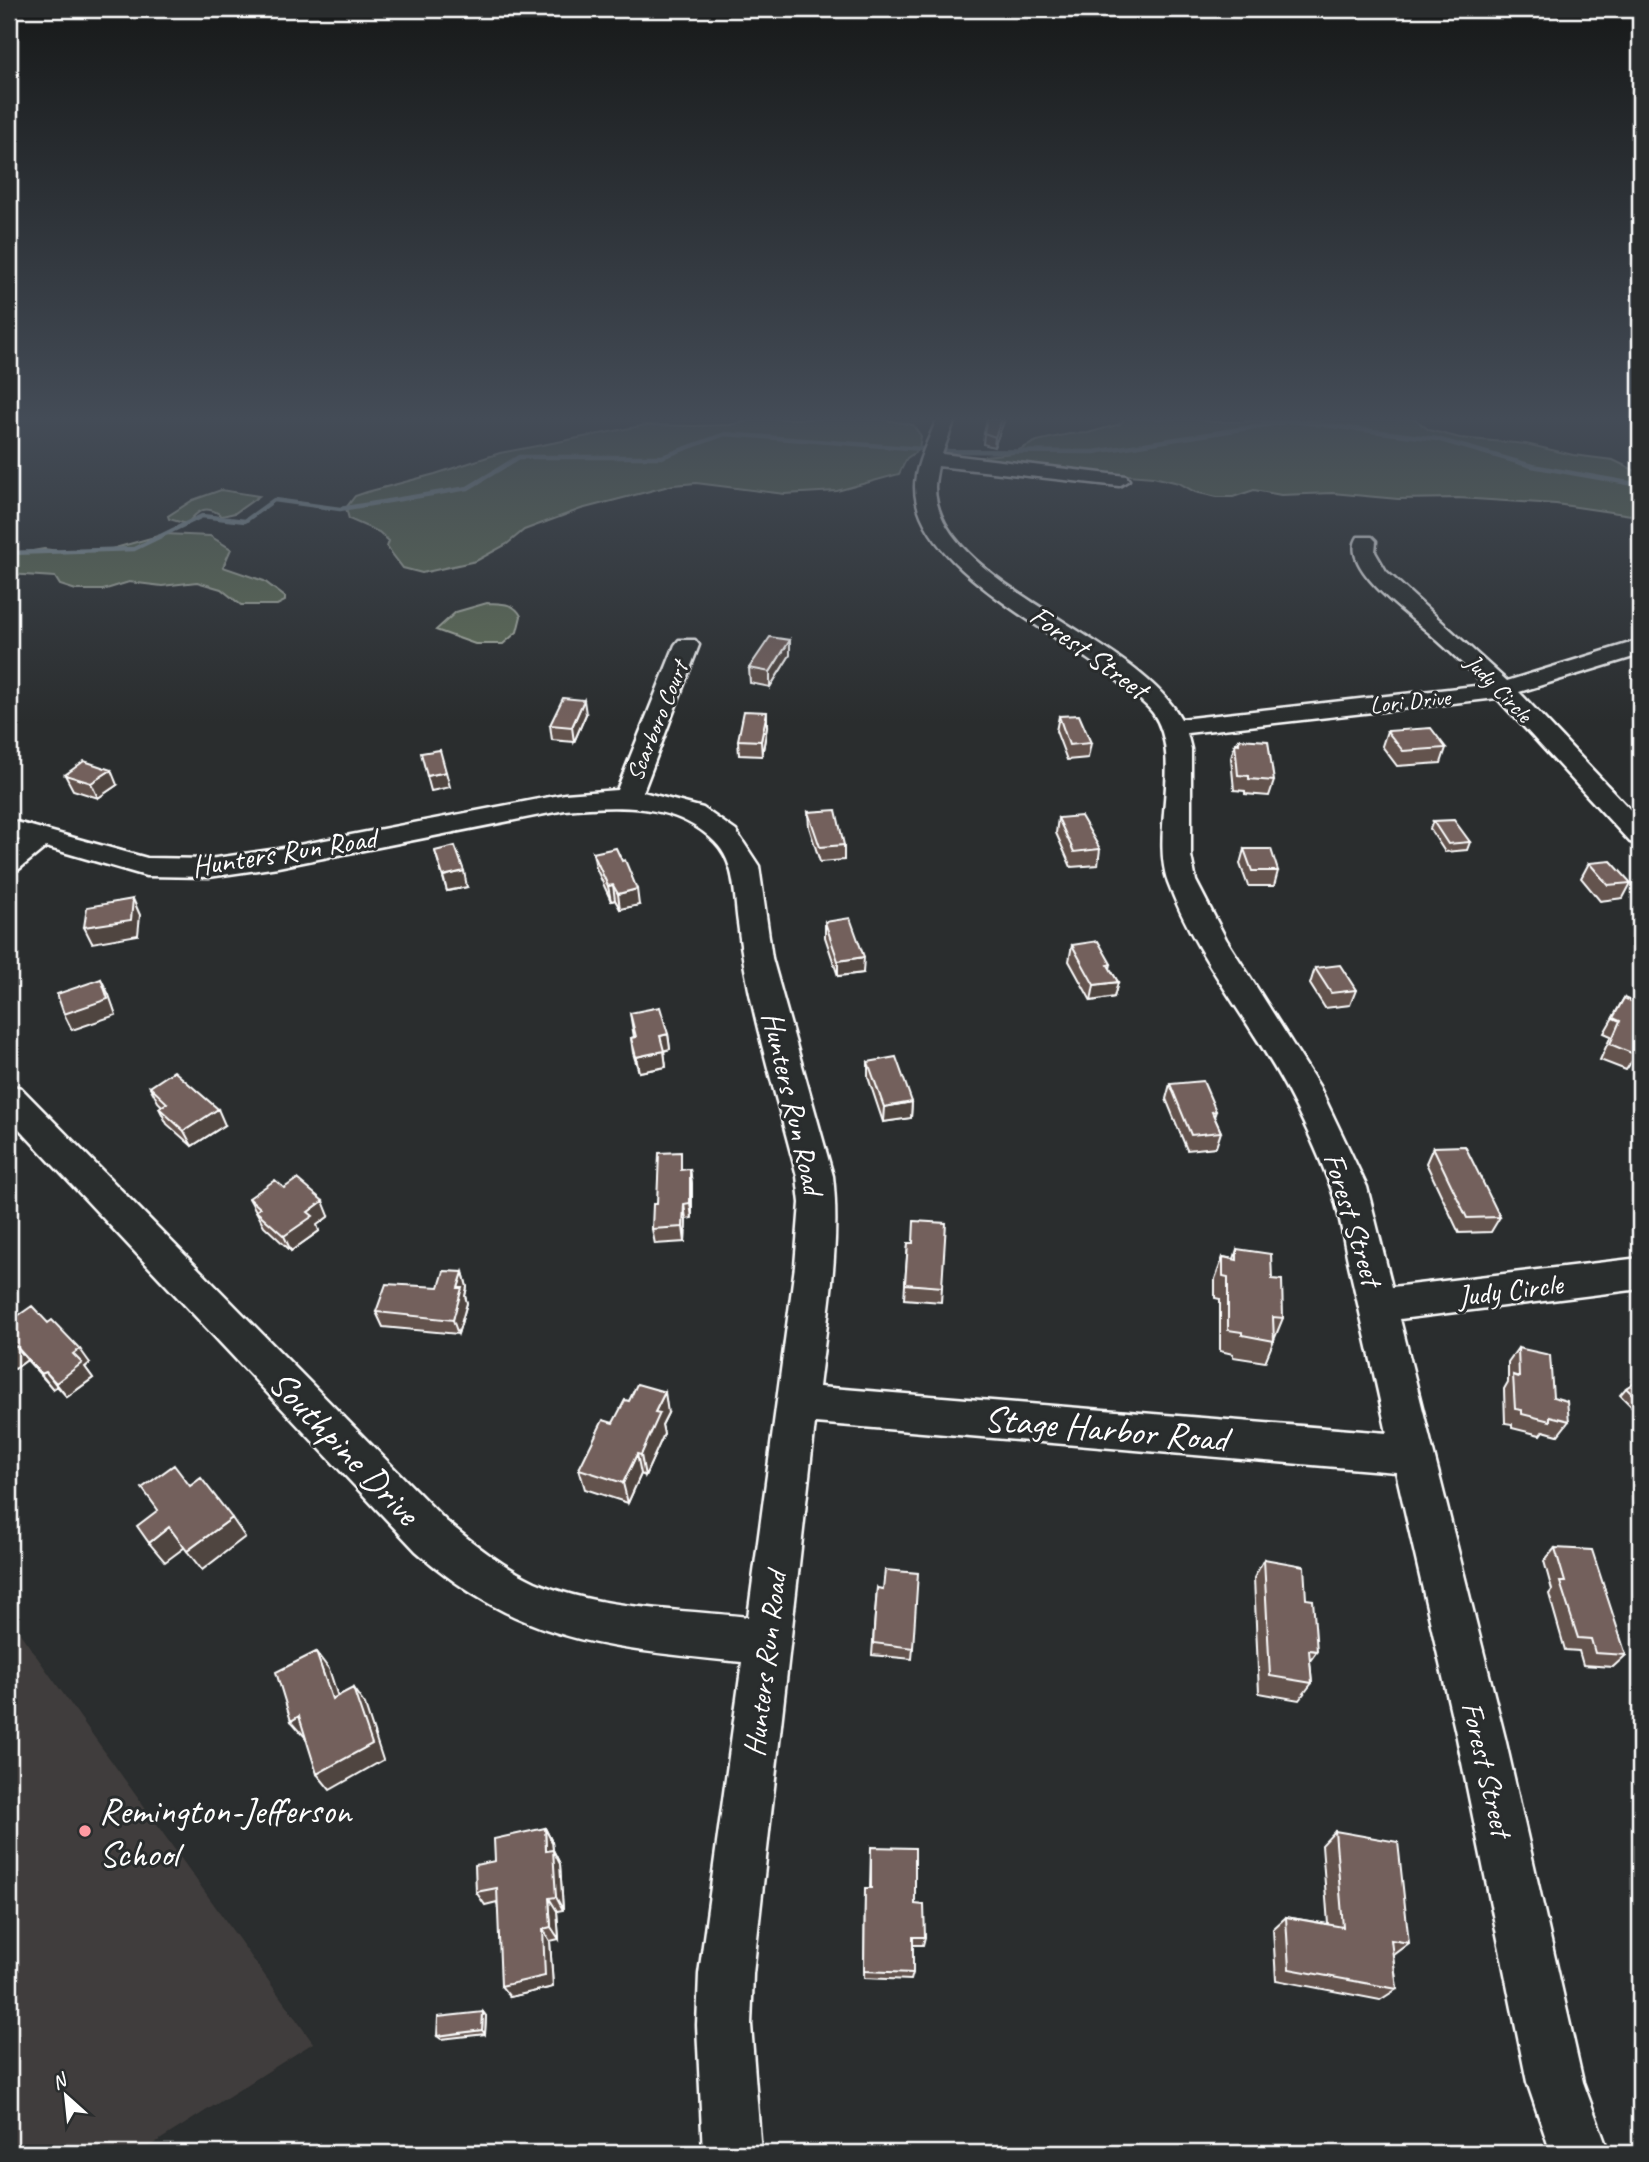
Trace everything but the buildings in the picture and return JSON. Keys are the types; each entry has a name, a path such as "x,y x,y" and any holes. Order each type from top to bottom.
{"street":[{"name":"Forest Street","path":"934,520 944,538 963,560 987,580 1125,673 1163,708 1173,727 1178,749 1177,856 1182,881 1210,940 1302,1086 1332,1145 1349,1187 1481,1738 1555,2082 1580,2153"},
{"name":"Judy Circle","path":"1365,541 1363,552 1372,570 1448,637 1640,836"},
{"name":"Scarboro Court","path":"626,798 687,645"},
{"name":"Lori Drive","path":"1173,727 1500,690 1554,676 1640,647"},
{"name":"Hunters Run Road","path":"24,833 146,867 209,868 278,858 565,802 626,798 663,804 706,821 734,845 745,866 757,958 808,1146 818,1203 814,1266 726,1974 724,2025 732,2153"},
{"path":"9,863 24,833"},
{"name":"Southpine Drive","path":"9,1097 431,1536 466,1567 548,1609 633,1626 767,1642"},
{"name":"Judy Circle","path":"1379,1305 1640,1273"},
{"name":"Stage Harbor Road","path":"797,1403 1414,1454"}],"shaded area":[{"name":"Remington-Jefferson School","path":"9,1618 313,2043 139,2153 9,2153"}],"green space":[{"path":"172,520 191,520 187,524"},
{"path":"351,520 551,520 524,530 507,544 476,561 422,573 403,568 387,547 389,541 379,532"},
{"path":"165,534 210,536 231,549 223,567 264,581 285,597 285,601 277,605 241,605 221,589 197,582 162,586 129,582 103,590 76,590 60,585 55,577 9,574 9,555 44,549 66,552 108,550"},
{"path":"487,603 511,606 521,616 517,632 503,644 475,644 436,630 456,612"}],"waterway":[{"path":"9,553 134,549 194,520"},
{"path":"235,520 247,520"}],"place":[{"name":"Remington-Jefferson School","path":"85,1831"}]}
